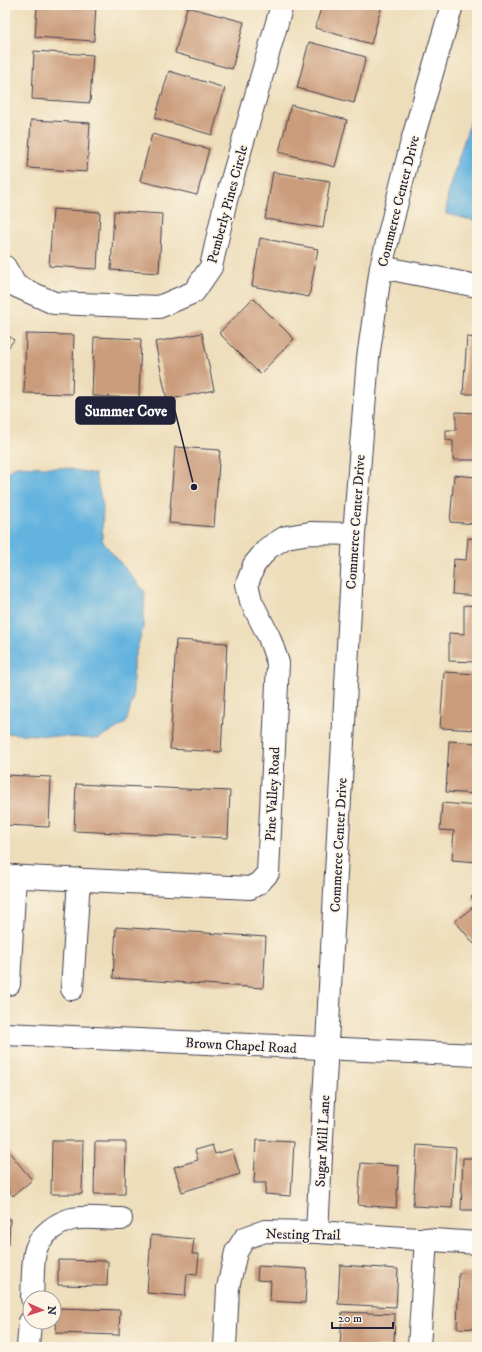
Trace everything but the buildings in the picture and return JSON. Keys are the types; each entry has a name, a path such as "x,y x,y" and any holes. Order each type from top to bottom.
{"street":[{"name":"Pemberly Pines Circle","path":"5,267 16,286 54,303 158,307 194,292 211,267 226,204 282,5"},
{"name":"Commerce Center Drive","path":"327,1049 354,534 368,358 381,266 412,141 452,5"},
{"path":"381,266 477,286"},
{"name":"Pine Valley Road","path":"10,876 250,888 259,884 268,873 278,663 269,636 251,601 247,584 254,565 268,548 286,537 310,533 354,534"},
{"path":"9,984 10,876"},
{"path":"72,989 78,879"},
{"name":"Brown Chapel Road","path":"5,1034 477,1056"},
{"name":"Sugar Mill Lane","path":"317,1232 327,1049"},
{"path":"32,1290 35,1250 39,1241 47,1232 54,1227 74,1218 121,1219"},
{"name":"Nesting Trail","path":"225,1347 228,1288 236,1252 245,1238 265,1231 317,1232 477,1243"},
{"path":"419,1347 426,1239"},
{"path":"28,1347 29,1330"}],"water":[{"path":"477,101 477,221 446,214 448,191"},
{"path":"16,466 65,468 95,474 103,506 102,541 145,592 143,628 133,662 133,698 126,723 98,739 5,733 5,474"}],"place":[{"name":"Summer Cove","path":"194,487"}]}
